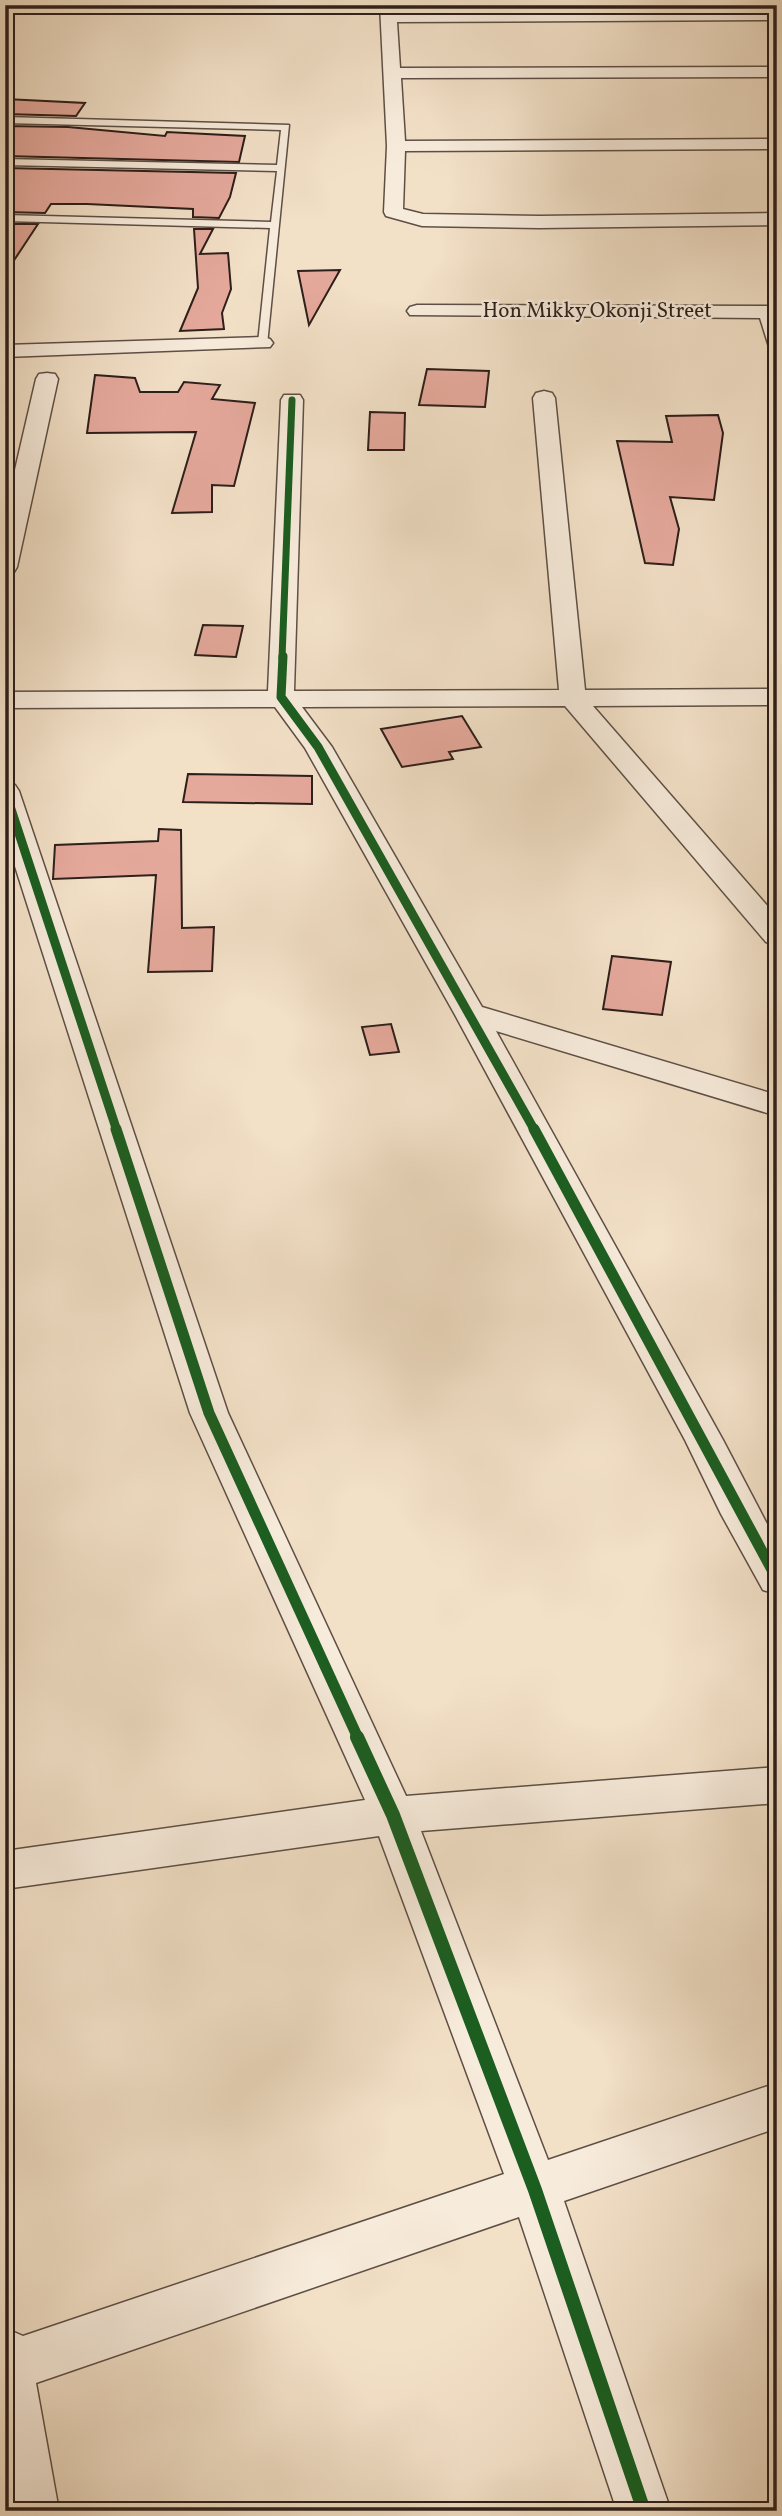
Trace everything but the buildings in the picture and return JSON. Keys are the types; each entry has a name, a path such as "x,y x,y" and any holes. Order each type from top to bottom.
{"street":[{"path":"777,15 389,11 396,146 393,212 422,219 539,222 777,219"},
{"path":"394,73 777,72"},
{"path":"396,146 777,144"},
{"name":"Hon Mikky Okonji Street","path":"417,311 773,312"},
{"path":"773,312 777,346"},
{"path":"5,351 263,344"},
{"path":"5,567 47,379"},
{"path":"544,398 573,699 777,936"},
{"path":"292,400 281,697 318,747 470,1013 691,1415 740,1514 777,1579"},
{"path":"5,700 777,697"},
{"path":"5,791 209,1413 393,1815 535,2190 644,2511"},
{"path":"470,1013 777,1106"},
{"path":"5,1870 393,1815 777,1785"},
{"path":"32,2511 6,2363 535,2190 777,2105"}],"lane":[{"path":"5,120 286,127 273,225 263,344"},
{"path":"5,162 281,168"},
{"path":"5,218 273,225"}],"cycle path":[{"path":"292,400 281,697 318,747 470,1013 704,1440 740,1514 777,1579"},
{"path":"5,791 209,1413 393,1815 535,2190 644,2511"}]}
